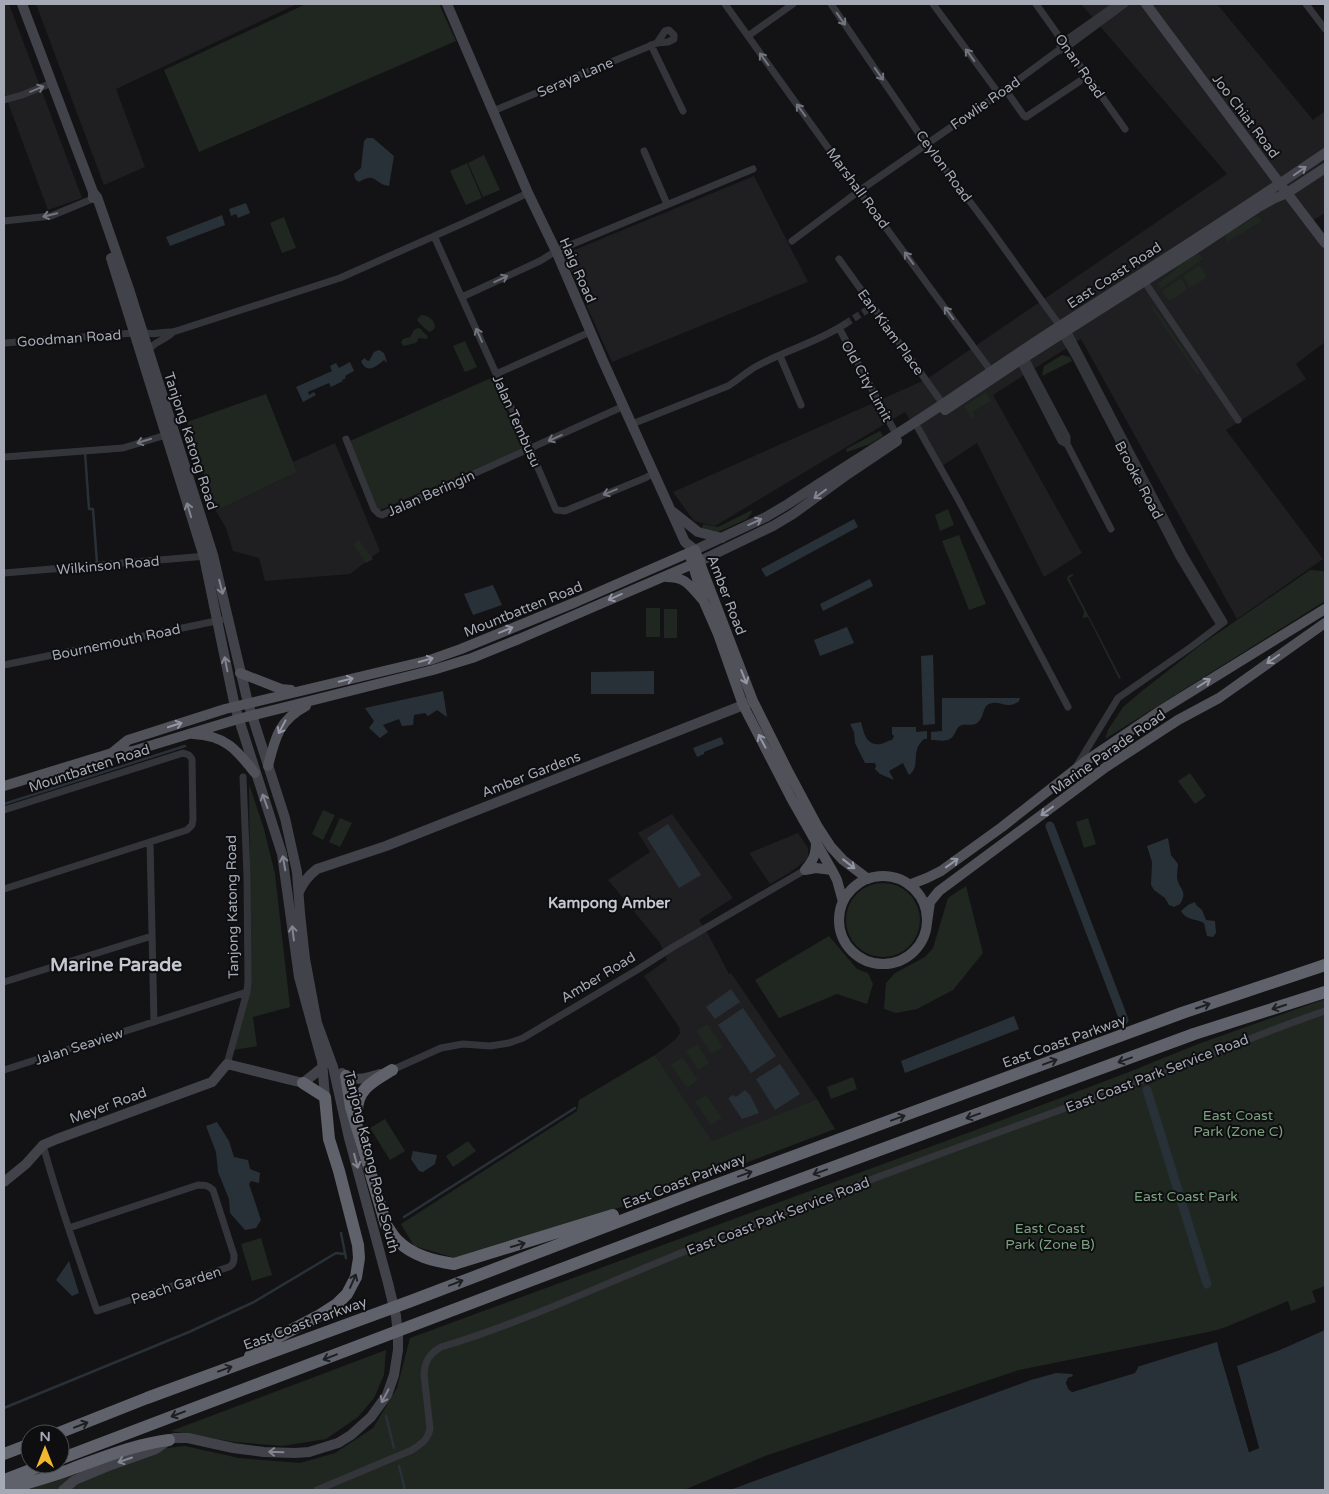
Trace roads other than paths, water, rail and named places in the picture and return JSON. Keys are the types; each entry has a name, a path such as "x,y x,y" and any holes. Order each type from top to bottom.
{"highway":[{"name":"East Coast Parkway","path":"70,1428 244,1361 401,1304 699,1191 1182,1013 1325,964"},
{"path":"70,1455 709,1213 1194,1034 1325,992"},
{"path":"358,1130 357,1107 359,1097 364,1089 376,1079 392,1070"},
{"path":"346,1076 351,1106 386,1225 398,1241 410,1251 433,1260 454,1264 699,1191"},
{"path":"244,1361 263,1345 320,1315 336,1304 347,1294 356,1277 359,1258 358,1245 330,1139 326,1097 303,1083"},
{"path":"4,1490 123,1450 169,1440"},
{"path":"4,1454 20,1448"},
{"path":"4,1480 20,1474"}],"main road":[{"name":"Tanjong Katong Road","path":"22,4 94,196 138,332 166,435 208,556 217,621 235,707"},
{"name":"Haig Road","path":"448,4 528,193 671,511 690,549"},
{"name":"Joo Chiat Road","path":"1146,4 1325,243"},
{"name":"East Coast Road","path":"918,424 1022,359 1325,153"},
{"name":"East Coast Road","path":"918,424 991,371 1144,281 1257,208 1287,194 1325,168"},
{"name":"Tanjong Katong Road","path":"138,332 148,352 228,619 248,704"},
{"name":"Mountbatten Road","path":"112,753 128,740 235,707 430,660 576,602 690,549 722,538 766,517 896,434 918,424"},
{"name":"Mountbatten Road","path":"4,786 112,753 133,751 238,718 433,670 472,658 696,562 773,526 793,514 918,424"},
{"path":"671,511 698,532 722,538"},
{"name":"Amber Road","path":"690,549 748,703 831,847 843,860 868,879"},
{"name":"Amber Road","path":"696,562 704,602 748,703 791,798 837,880 843,902 839,912 839,924 848,948 858,957 870,962 884,964 897,962 908,956 918,947 924,936 927,923"},
{"path":"660,577 682,579 704,602"},
{"name":"Marine Parade Road","path":"909,885 941,871 1002,827 1073,771 1163,709 1325,609"},
{"name":"Marine Parade Road","path":"927,923 930,902 939,891 1106,767 1178,720 1219,698 1325,623"},
{"path":"240,673 281,689 302,690"},
{"path":"268,766 272,749 286,719 313,700"},
{"name":"Amber Gardens","path":"317,869 386,846 748,703"},
{"name":"Tanjong Katong Road South","path":"248,704 285,818 297,872 305,958 328,1067 326,1097"},
{"name":"Tanjong Katong Road South","path":"169,1440 188,1438 233,1448 295,1453 309,1452 338,1443 351,1435 372,1417 384,1400 394,1375 398,1350 396,1316 344,1114 299,977 282,854 235,707"},
{"path":"187,734 208,736 226,742 238,751 255,773"},
{"path":"805,870 813,861 816,853 816,841"},
{"path":"294,860 306,867 317,869"},
{"path":"805,870 816,868 832,870"},
{"path":"298,893 308,875 317,869"},
{"path":"843,902 853,888 868,879 882,876 896,878 909,885 919,895 926,908 927,923"},
{"path":"228,1064 303,1083 328,1067 353,1079 362,1079 392,1070"},
{"name":"Meyer Road","path":"4,1182 26,1164 43,1145 212,1082 228,1064"},
{"path":"63,1490 75,1480 111,1464 156,1450 169,1440"}],"street":[{"name":"Marshall Road","path":"725,4 991,371"},
{"path":"748,36 793,4"},
{"name":"Ceylon Road","path":"831,4 926,144 990,227 1063,330"},
{"path":"932,4 1002,92 1024,116 1026,117 1080,81"},
{"name":"Onan Road","path":"1036,4 1125,129"},
{"name":"Fowlie Road","path":"792,241 859,191 1002,92 1117,4"},
{"name":"Fowlie Road","path":"1065,45 1126,4"},
{"path":"1306,4 1325,28"},
{"name":"Seraya Lane","path":"492,111 654,44 683,111"},
{"path":"4,100 52,83"},
{"path":"644,151 667,204"},
{"path":"462,297 556,252 753,168"},
{"path":"148,352 155,343 169,337 173,332 340,278 528,193"},
{"path":"4,221 51,216 94,196"},
{"name":"Jalan Tembusu","path":"434,236 530,449 554,508 558,511 565,511 654,473"},
{"name":"Ean Kiam Place","path":"839,259 869,308 943,404"},
{"name":"East Coast Road","path":"1144,281 1238,420"},
{"path":"632,424 728,386 756,366 816,341 845,324"},
{"name":"Old City Limit","path":"838,328 896,434"},
{"name":"Brooke Road","path":"1063,330 1222,623"},
{"name":"Goodman Road","path":"4,343 138,332 153,335 173,332"},
{"path":"496,374 590,332"},
{"path":"780,356 801,405"},
{"path":"1022,359 1041,394 1062,441 1067,444 1111,529"},
{"path":"530,449 624,406"},
{"path":"918,424 1068,707"},
{"path":"4,457 123,448 166,435"},
{"name":"Jalan Beringin","path":"346,440 374,509 379,514 530,449"},
{"name":"Wilkinson Road","path":"4,573 208,556"},
{"name":"Bournemouth Road","path":"4,665 228,619"},
{"name":"Marine Parade Road","path":"1073,771 1118,698 1222,623"},
{"name":"Mountbatten Road","path":"4,810 183,753 189,754 192,759 192,826 187,830 150,842"},
{"name":"Tanjong Katong Road","path":"228,1064 247,992 247,876 243,777"},
{"path":"4,889 150,842 154,1022"},
{"name":"Amber Road","path":"392,1070 441,1048 463,1044 490,1046 509,1043 523,1038 805,870"},
{"path":"4,982 152,936"},
{"name":"Jalan Seaview","path":"4,1070 247,992"},
{"name":"East Coast Park Service Road","path":"317,1490 412,1450 423,1443 428,1437 430,1429 424,1366 434,1351 441,1347 544,1311 708,1242 912,1164 1325,1011"},
{"name":"Peach Garden","path":"43,1145 69,1228 97,1311 229,1267 234,1260 213,1190 209,1186 204,1185 69,1228"}],"waterway":[{"path":"85,452 89,509 93,509 97,563"},
{"path":"4,804 185,746"},
{"path":"1050,826 1124,1020"},
{"path":"1147,1090 1207,1284"},
{"path":"404,1217 575,1108"},
{"path":"341,1233 346,1258"},
{"path":"4,1408 189,1332 254,1302 336,1253 345,1254"},
{"path":"386,1416 394,1448"},
{"path":"399,1466 405,1490"}],"tunnel":[{"path":"845,324 867,310"}],"district":[{"name":"Kampong Amber","path":"609,903"},
{"name":"Marine Parade","path":"116,964"}],"park label":[{"name":"East Coast Park (Zone C)","path":"1238,1124"},
{"name":"East Coast Park","path":"1186,1196"},
{"name":"East Coast Park (Zone B)","path":"1050,1236"}]}
